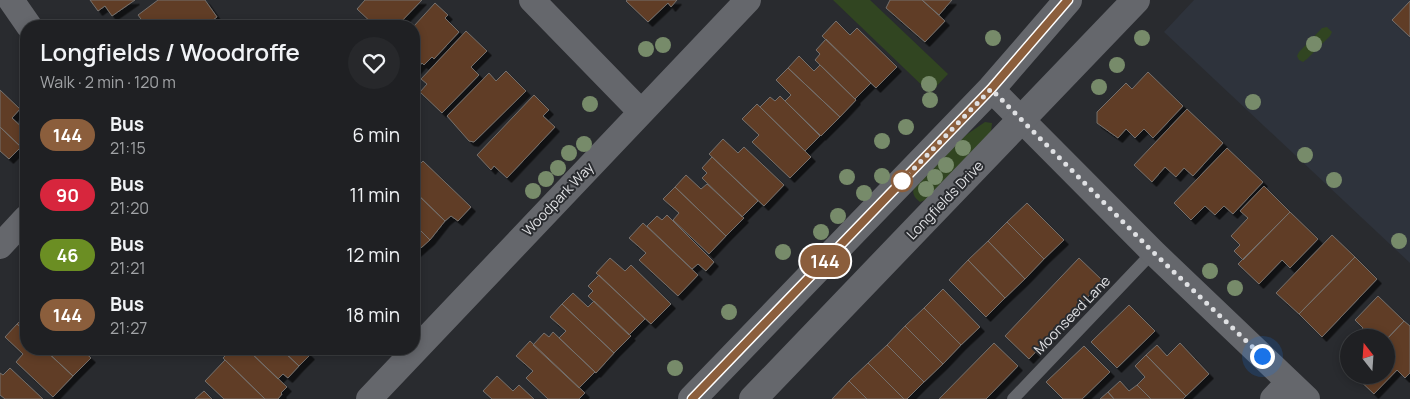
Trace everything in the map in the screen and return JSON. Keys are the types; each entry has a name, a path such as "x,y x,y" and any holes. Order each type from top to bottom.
{"street":[{"path":"11,0 25,20"},
{"path":"532,0 641,112"},
{"name":"Woodpark Way","path":"420,345 748,0"},
{"path":"692,399 991,89 1068,0"},
{"name":"Longfields Drive","path":"753,399 1022,121 1136,0"},
{"path":"991,89 1290,393"},
{"path":"0,246 20,224"},
{"name":"Woodpark Way","path":"369,399 411,355"}],"lane":[{"name":"Moonseed Lane","path":"1012,399 1153,252"}],"shaded area":[{"path":"1194,0 1410,0 1410,263 1164,32"}],"green space":[{"path":"833,0 870,0 948,74 930,93"},
{"path":"1327,27 1332,32 1330,36 1307,59 1303,62 1299,60 1297,56 1299,52 1322,28"},
{"path":"985,122 992,123 991,132 928,199 920,202 913,192 917,181 966,135"}],"building":[{"path":"90,0 135,0 112,16 105,6 98,11"},
{"path":"158,0 205,0 217,17 213,20 142,20 138,15"},
{"path":"365,0 422,0 403,20 369,20 357,9"},
{"path":"627,0 677,0 671,7 668,3 648,22"},
{"path":"890,0 922,0 945,21 925,42 886,8"},
{"path":"922,0 952,0 939,15"},
{"path":"1410,1 1410,37 1392,20"},
{"path":"435,3 448,15 445,18 459,32 434,59 432,57 424,65 422,63 420,65 420,20"},
{"path":"836,21 850,35 857,28 897,67 876,88 822,36"},
{"path":"466,31 487,51 471,67 479,75 442,113 420,92 427,84 421,79"},
{"path":"826,39 871,83 855,99 815,60 820,54 816,50"},
{"path":"799,56 814,71 820,65 856,100 840,117 788,68"},
{"path":"788,68 840,117 821,136 785,101 791,95 776,80"},
{"path":"506,71 526,91 474,142 469,141 447,116 489,73 496,81"},
{"path":"1148,72 1183,106 1153,138 1144,129 1135,138 1126,129 1118,138 1097,123 1097,112 1126,83 1132,89"},
{"path":"0,90 20,109 12,118 20,125 20,146 0,127"},
{"path":"534,95 549,110 543,116 555,127 507,178 494,166 491,170 477,155"},
{"path":"780,96 820,136 805,151 760,107 770,97 775,101"},
{"path":"757,104 811,157 790,178 752,142 759,135 742,119"},
{"path":"1187,109 1223,143 1193,176 1184,168 1176,177 1165,167 1152,182 1134,165"},
{"path":"0,127 20,148 9,159 0,151"},
{"path":"723,139 738,153 744,147 784,185 764,206 709,154"},
{"path":"1227,148 1263,182 1233,214 1224,206 1215,215 1205,206 1191,220 1174,203"},
{"path":"712,157 758,201 742,217 702,178 707,173 702,168"},
{"path":"423,161 471,207 458,221 451,216 445,221 420,197 420,164"},
{"path":"686,175 701,189 707,184 744,218 726,236 675,187"},
{"path":"1264,186 1290,212 1243,260 1234,251 1240,245 1231,236 1248,218 1240,211"},
{"path":"675,187 726,236 709,254 673,220 679,213 663,199"},
{"path":"420,197 445,221 430,240 420,230"},
{"path":"1027,203 1064,240 1044,259 1007,222"},
{"path":"1290,212 1318,239 1290,268 1282,260 1259,284 1238,264"},
{"path":"667,215 714,262 706,271 698,264 692,269 647,226 657,216 662,220"},
{"path":"1007,222 1044,259 1025,279 988,241"},
{"path":"643,223 698,275 678,296 639,260 646,253 629,238"},
{"path":"420,230 430,240 420,249"},
{"path":"1332,235 1355,257 1299,314 1276,293"},
{"path":"988,241 1025,279 1005,298 968,260"},
{"path":"1355,257 1377,279 1322,337 1299,314"},
{"path":"610,258 625,271 631,265 671,304 651,324 596,273"},
{"path":"1079,258 1103,281 1029,359 1005,336"},
{"path":"968,260 1005,298 986,317 949,280"},
{"path":"599,275 645,319 629,335 588,296 593,291 588,286"},
{"path":"943,289 980,327 961,345 924,308"},
{"path":"573,293 588,307 594,301 631,336 614,353 562,304"},
{"path":"1378,296 1404,321 1395,330 1362,329 1355,320"},
{"path":"562,304 614,353 596,373 559,338 566,331 550,317"},
{"path":"1129,305 1155,331 1117,368 1091,342"},
{"path":"924,308 961,345 943,364 905,326"},
{"path":"1404,321 1410,326 1410,373 1405,378 1397,370 1395,372 1395,330"},
{"path":"17,324 20,327 20,351 5,337"},
{"path":"905,326 943,364 924,382 887,345"},
{"path":"553,332 595,372 579,388 533,345 544,333 549,337"},
{"path":"530,341 585,393 579,399 548,399 526,378 533,371 516,356"},
{"path":"994,343 1018,366 986,399 939,399"},
{"path":"1180,343 1209,374 1186,396 1146,355 1157,345 1167,356"},
{"path":"887,345 924,382 907,399 904,399 868,363"},
{"path":"1084,346 1110,372 1082,399 1063,399 1046,382"},
{"path":"22,355 50,355 73,376 53,397 16,362"},
{"path":"50,355 88,355 91,358 73,376"},
{"path":"253,355 287,387 278,399 265,399 223,358 225,356"},
{"path":"253,355 287,355 299,366 288,378 283,374 278,379"},
{"path":"287,355 310,355 299,366"},
{"path":"1146,355 1186,396 1183,399 1151,399 1137,385 1145,377 1135,366"},
{"path":"225,360 265,399 224,399 205,381"},
{"path":"868,363 904,399 867,399 849,381"},
{"path":"10,368 43,399 5,399 0,395 0,373 3,375"},
{"path":"497,376 513,391 519,385 534,399 492,399 483,391"},
{"path":"849,381 867,399 832,399"},
{"path":"1120,381 1129,391 1137,385 1151,399 1114,399 1108,392"},
{"path":"1363,384 1384,384 1374,394"},
{"path":"204,391 212,399 195,399"},
{"path":"1108,392 1114,399 1100,399"}],"bus line":[{"name":"144","path":"692,399 991,89 1068,0"}],"route":[{"path":"902,181 991,89 1153,252 1262,356"}]}
